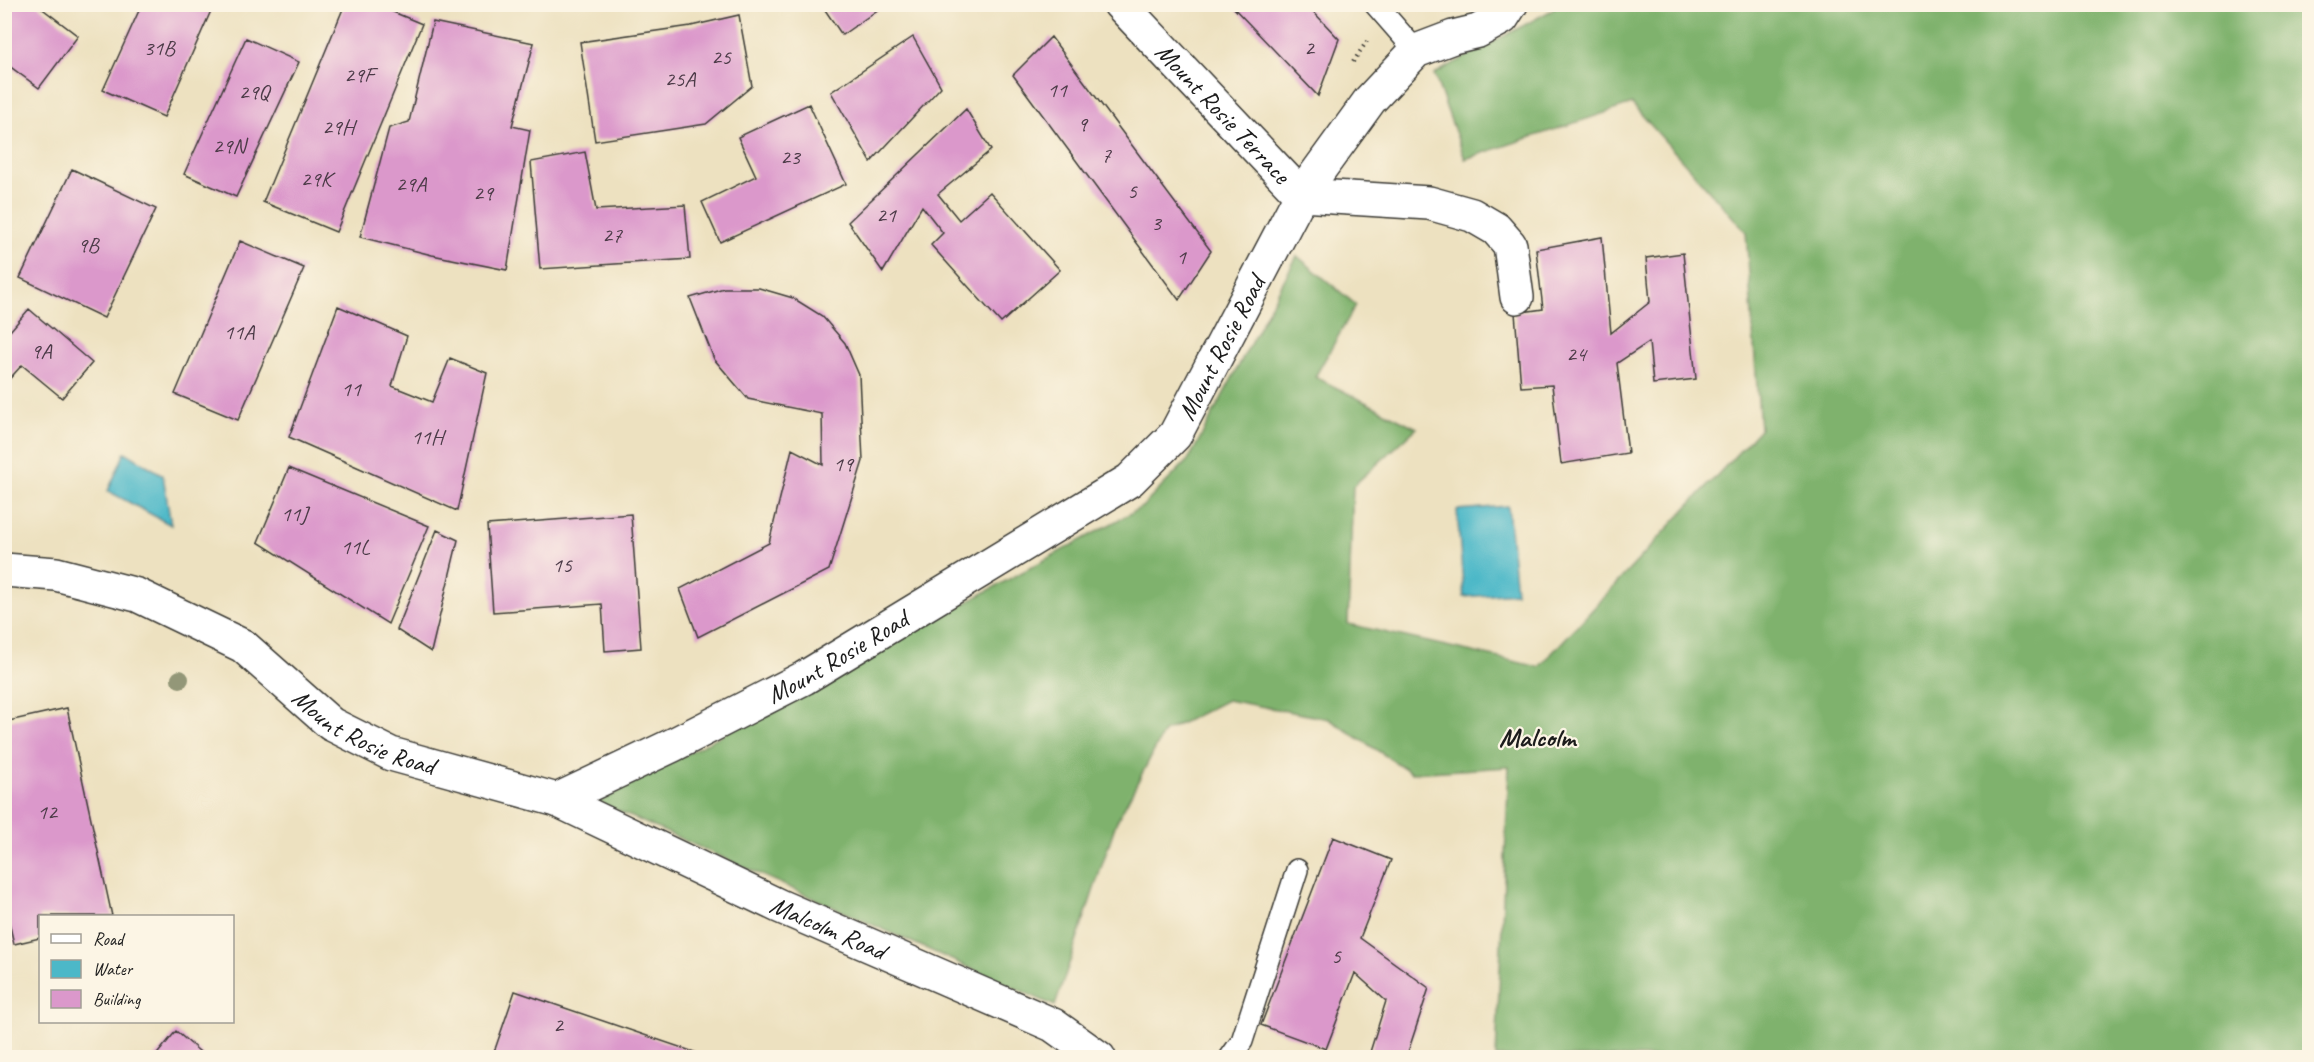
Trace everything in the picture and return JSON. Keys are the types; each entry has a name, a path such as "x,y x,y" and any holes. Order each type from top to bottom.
{"street":[{"name":"Mount Rosie Terrace","path":"1120,4 1301,195"},
{"name":"Mount Rosie Road","path":"4,570 56,574 137,595 243,646 331,724 392,754 557,800 673,745 804,678 1130,480 1176,435 1301,195 1370,100 1416,51 1453,37 1478,31 1502,18 1511,4"},
{"path":"1301,195 1429,203 1472,215 1496,229 1510,246 1517,297"},
{"name":"Malcolm Road","path":"557,800 779,906 1053,1025 1099,1058"}],"lane":[{"path":"1379,9 1416,51"},
{"path":"1230,1058 1242,1041 1297,870"}],"path":[{"path":"587,4 614,4"},
{"path":"1352,64 1379,9"}],"green space":[{"path":"2295,4 2309,36 2309,1057 1496,1057 1509,767 1412,773 1329,719 1227,700 1164,732 1116,823 1055,1006 598,802 1142,507 1189,459 1297,256 1356,305 1315,377 1417,428 1353,486 1348,624 1539,667 1760,429 1746,232 1632,104 1465,159 1434,74 1554,9 1554,5"}],"water":[{"path":"125,452 163,475 171,525 108,491"},
{"path":"1508,506 1516,593 1464,597 1457,510"}],"building":[{"path":"4,4 36,4 78,36 39,88 4,62"},
{"path":"142,4 214,4 164,117 103,90"},
{"path":"345,4 374,4 422,24 336,232 263,202"},
{"path":"821,4 886,4 842,35"},
{"path":"1230,4 1306,4 1339,39 1318,96"},
{"path":"739,15 752,86 706,124 595,141 580,42 691,26"},
{"path":"433,22 534,43 512,126 530,130 507,270 360,237 389,128 409,122"},
{"path":"913,37 941,87 871,162 831,92"},
{"path":"1051,37 1211,251 1179,300 1013,75"},
{"path":"246,38 299,62 236,197 184,174"},
{"path":"809,104 846,184 720,242 702,202 756,176 738,137"},
{"path":"966,109 991,150 938,194 959,220 990,192 1060,270 1001,323 931,245 943,233 922,206 883,272 848,222"},
{"path":"585,152 596,210 685,205 690,259 540,269 531,162"},
{"path":"72,169 156,209 104,318 20,278"},
{"path":"1602,237 1611,333 1650,302 1646,258 1683,253 1696,379 1653,384 1649,342 1617,363 1628,453 1561,464 1552,385 1521,387 1515,313 1543,309 1536,249"},
{"path":"240,241 304,268 238,420 175,394"},
{"path":"724,288 759,288 793,298 822,316 845,343 859,375 863,461 829,570 698,637 680,589 769,543 792,449 823,465 822,414 748,399 714,359 690,298"},
{"path":"338,306 407,336 392,386 432,402 450,358 487,373 457,511 289,437"},
{"path":"29,309 92,363 62,398 22,365 4,385 4,338"},
{"path":"289,468 429,526 388,624 258,542"},
{"path":"631,514 641,648 605,651 602,604 493,612 487,525"},
{"path":"437,530 458,540 431,652 397,630"},
{"path":"67,708 112,915 39,915 39,938 14,944 4,900 4,722"},
{"path":"1333,837 1391,860 1360,938 1429,988 1406,1058 1387,1058 1370,1052 1386,1001 1355,973 1326,1049 1261,1025"},
{"path":"515,991 709,1057 709,1058 492,1058"},
{"path":"176,1031 207,1058 154,1058"}],"district":[{"name":"Malcolm","path":"1537,737"}]}
